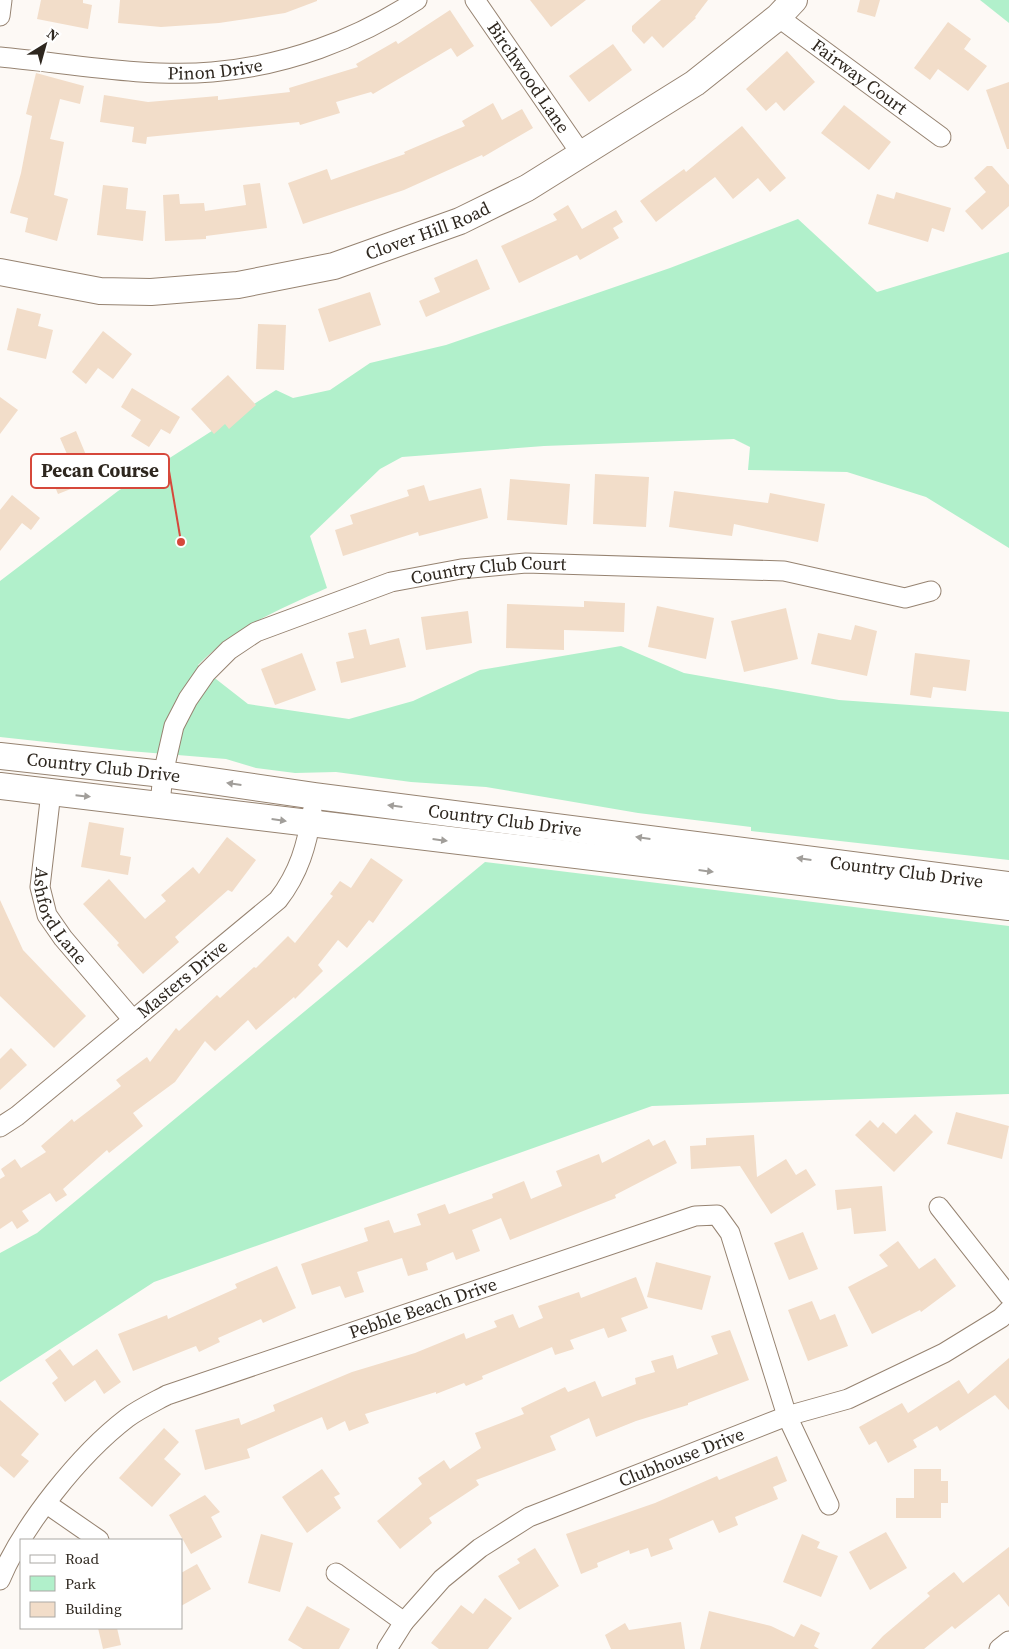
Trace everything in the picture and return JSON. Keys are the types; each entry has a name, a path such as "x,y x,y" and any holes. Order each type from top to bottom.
{"main road":[{"name":"Clover Hill Road","path":"0,272 100,291 151,292 238,285 334,266 460,221 528,188 695,83 786,8"},
{"name":"Country Club Drive","path":"0,756 162,774 314,796 1009,885"},
{"name":"Country Club Drive","path":"0,786 1009,907"}],"street":[{"path":"0,16 2,0"},
{"name":"Pinon Drive","path":"0,57 144,71 211,72 283,61 332,44 384,22 417,0"},
{"name":"Birchwood Lane","path":"475,0 582,155"},
{"name":"Fairway Court","path":"786,8 941,137"},
{"name":"Country Club Court","path":"160,804 162,774 174,726 188,699 206,673 229,650 256,632 391,582 461,569 526,564 784,571 905,598 931,591"},
{"name":"Ashford Lane","path":"51,792 40,887 47,915 63,938 133,1020"},
{"name":"Masters Drive","path":"0,1127 17,1116 278,900 290,885 301,863 314,796"},
{"path":"940,1207 1009,1296"},
{"name":"Pebble Beach Drive","path":"22,1539 47,1504 93,1448 128,1418 167,1394 695,1216 717,1215 730,1233 787,1416"},
{"name":"Clubhouse Drive","path":"387,1649 404,1622 442,1579 480,1548 529,1517 787,1416 848,1399 944,1353 1001,1318 1009,1310"},
{"path":"787,1416 829,1505"},
{"path":"47,1504 98,1539"},
{"name":"Pebble Beach Drive","path":"0,1580 9,1558 20,1542"},
{"path":"336,1573 404,1622"},
{"path":"999,1649 1009,1641"}],"green space":[{"path":"980,0 1009,0 1009,23"},
{"path":"798,219 877,292 1009,252 1009,548 926,497 847,472 748,470 750,447 734,439 544,446 402,457 380,469 310,536 327,588 243,629 198,665 248,704 349,719 413,701 480,670 621,646 684,673 839,700 1009,712 1009,860 751,831 751,827 638,813 486,787 411,782 336,772 295,773 256,768 226,759 0,737 0,581 118,491 276,390 293,398 330,390 370,363 446,345 670,268"},
{"path":"485,862 1009,926 1009,1094 652,1106 154,1282 0,1382 0,1253 37,1233"}],"building":[{"path":"41,0 83,0 83,3 92,5 88,29 37,19"},
{"path":"120,0 317,1 285,13 219,23 161,27 118,23"},
{"path":"530,0 586,0 551,27"},
{"path":"661,0 708,0 696,18 663,48 652,36 644,44 632,31 632,26"},
{"path":"860,0 880,0 875,17 857,12"},
{"path":"450,10 474,46 457,57 451,48 373,94 371,92 336,102 340,113 300,125 299,122 147,137 146,144 132,142 134,127 100,122 104,95 148,102 218,96 218,100 290,92 289,88 358,67 356,64 396,41 398,44"},
{"path":"948,22 971,39 964,49 987,66 968,91 938,69 930,80 914,68"},
{"path":"613,44 632,70 589,102 569,76"},
{"path":"787,51 815,82 784,111 776,102 766,111 746,89"},
{"path":"36,73 84,86 80,104 60,99 50,139 64,142 54,195 68,199 57,241 25,232 28,218 10,213 21,173 32,116 26,114"},
{"path":"1009,82 1009,149 1007,149 986,90"},
{"path":"493,103 502,120 522,109 533,128 483,157 482,155 404,190 303,224 288,183 327,169 331,180 405,154 404,152 465,126 462,121"},
{"path":"844,105 891,142 869,170 821,133"},
{"path":"742,126 786,178 770,192 758,178 733,199 715,177 656,222 640,201 684,169 686,172"},
{"path":"987,166 992,166 1009,185 1009,206 982,230 965,211 986,192 974,178"},
{"path":"260,183 267,228 206,236 206,239 165,241 163,195 179,194 180,204 204,203 205,211 246,205 243,185"},
{"path":"103,185 128,188 126,209 146,211 143,241 97,235"},
{"path":"896,192 951,208 944,232 932,228 928,242 868,224 877,194 894,199"},
{"path":"568,205 582,229 616,210 623,222 613,228 619,238 580,260 577,255 519,283 501,246 557,220 553,214"},
{"path":"477,259 490,289 426,317 419,301 440,292 434,278"},
{"path":"370,292 381,325 329,342 318,309"},
{"path":"17,308 41,314 38,326 53,330 46,359 7,350"},
{"path":"258,324 286,325 284,370 256,369"},
{"path":"103,331 132,354 113,379 98,368 86,384 72,372"},
{"path":"228,375 256,405 229,429 225,424 214,434 191,409"},
{"path":"132,388 180,417 170,434 161,429 149,447 131,436 141,420 121,407"},
{"path":"0,397 18,410 0,434"},
{"path":"76,431 96,479 58,494 48,470 70,461 60,438"},
{"path":"595,474 649,477 646,527 593,524"},
{"path":"510,479 570,484 567,525 507,520"},
{"path":"424,485 429,501 481,488 488,518 419,536 418,532 343,556 335,530 353,524 350,515 409,496 407,490"},
{"path":"674,491 768,503 770,493 825,504 818,542 734,524 732,536 669,527"},
{"path":"12,495 40,518 31,530 22,523 0,551 0,510"},
{"path":"584,601 625,603 624,632 564,630 564,650 506,648 507,604 584,607"},
{"path":"657,606 714,618 706,659 648,647"},
{"path":"786,608 798,659 744,672 731,621"},
{"path":"468,611 472,643 426,650 421,617"},
{"path":"855,625 877,631 867,676 811,664 818,633 851,640"},
{"path":"366,629 370,645 399,638 406,667 341,683 336,662 354,658 348,633"},
{"path":"302,653 316,690 275,705 261,669"},
{"path":"915,653 970,660 966,691 933,687 931,698 910,695"},
{"path":"89,822 124,828 120,855 131,857 128,875 81,867"},
{"path":"227,837 256,860 232,892 228,890 175,937 179,942 143,974 117,945 119,943 83,904 109,879 145,919 166,901 161,895 193,867 199,874"},
{"path":"371,858 403,880 373,923 369,920 347,948 338,940 318,965 323,971 295,999 294,997 256,1030 248,1020 215,1051 205,1041 175,1082 133,1113 143,1126 109,1153 107,1150 63,1189 67,1195 56,1202 50,1193 22,1211 29,1221 17,1229 12,1221 0,1229 0,1179 5,1176 1,1169 15,1159 21,1168 46,1152 41,1146 72,1119 74,1122 121,1086 116,1080 147,1057 150,1062 176,1028 179,1031 217,995 220,998 254,967 256,968 288,936 295,943 333,896 330,894 340,881 351,888"},
{"path":"0,900 23,950 86,1016 54,1048 0,996"},
{"path":"11,1048 27,1065 0,1090 0,1059"},
{"path":"956,1112 1009,1126 1002,1159 947,1144"},
{"path":"915,1114 933,1132 894,1172 855,1135 870,1120 878,1128 883,1122 896,1134"},
{"path":"754,1135 757,1177 786,1159 796,1175 806,1169 816,1185 771,1214 740,1166 691,1169 690,1146 706,1145 706,1138"},
{"path":"649,1139 653,1146 665,1140 677,1163 615,1195 616,1198 510,1240 501,1218 472,1230 480,1251 456,1260 453,1252 426,1263 428,1270 408,1276 402,1258 357,1272 364,1292 345,1298 340,1286 312,1295 301,1264 368,1241 364,1228 389,1220 394,1233 421,1225 417,1214 445,1204 449,1214 493,1198 492,1194 524,1181 531,1199 562,1186 556,1171 599,1154 602,1163"},
{"path":"882,1186 886,1231 854,1234 851,1208 837,1210 835,1190"},
{"path":"803,1232 818,1269 789,1280 774,1243"},
{"path":"898,1241 919,1269 935,1258 956,1286 921,1312 920,1310 872,1334 848,1287 888,1266 879,1255"},
{"path":"656,1262 711,1276 702,1310 647,1297"},
{"path":"277,1266 296,1308 263,1323 261,1319 218,1338 220,1342 199,1352 196,1346 133,1371 118,1334 167,1315 168,1319 237,1288 235,1284"},
{"path":"636,1277 648,1308 621,1318 627,1331 608,1338 604,1328 570,1340 574,1349 555,1355 552,1347 482,1376 483,1379 466,1386 464,1383 436,1394 436,1392 365,1414 369,1423 349,1431 345,1421 327,1430 322,1417 247,1449 250,1458 205,1470 195,1430 239,1418 241,1425 275,1411 273,1405 352,1372 415,1353 464,1333 466,1339 497,1327 494,1321 513,1314 519,1328 543,1318 538,1306 579,1292 581,1298"},
{"path":"812,1301 820,1320 835,1314 848,1346 808,1361 788,1310"},
{"path":"730,1330 749,1380 688,1403 688,1405 636,1421 596,1437 589,1418 550,1436 556,1450 476,1480 479,1485 429,1518 432,1523 400,1549 377,1521 422,1484 418,1478 444,1460 450,1469 481,1448 475,1433 524,1414 521,1408 565,1387 568,1392 595,1381 602,1397 636,1384 635,1378 655,1372 651,1361 673,1355 677,1369 718,1354 711,1336"},
{"path":"60,1349 73,1366 97,1349 121,1382 104,1394 95,1380 65,1402 52,1383 58,1378 45,1360"},
{"path":"1009,1358 1009,1410 995,1395 940,1431 937,1426 913,1440 917,1447 888,1463 876,1441 869,1445 859,1427 902,1403 908,1413 959,1380 968,1394"},
{"path":"0,1400 39,1434 21,1455 29,1461 14,1478 0,1466"},
{"path":"164,1428 179,1442 164,1459 181,1474 152,1507 119,1478"},
{"path":"777,1456 787,1481 773,1487 778,1499 735,1517 738,1525 719,1533 713,1520 669,1539 673,1549 651,1557 648,1548 630,1554 629,1550 597,1563 598,1567 581,1574 566,1534 655,1503 717,1476 719,1480"},
{"path":"322,1469 340,1494 334,1497 341,1508 307,1533 282,1497"},
{"path":"914,1469 941,1469 941,1481 948,1481 948,1503 941,1503 941,1518 896,1518 896,1498 914,1498"},
{"path":"205,1495 220,1512 211,1517 222,1537 191,1554 169,1515"},
{"path":"886,1532 907,1568 870,1590 849,1552"},
{"path":"261,1534 293,1543 280,1592 248,1583"},
{"path":"802,1534 820,1542 817,1548 838,1556 821,1597 783,1582"},
{"path":"1009,1547 1009,1607 999,1594 955,1629 952,1626 924,1649 871,1649 883,1636 930,1596 927,1593 954,1572 963,1583"},
{"path":"535,1548 559,1586 519,1610 498,1576 520,1563 517,1559"},
{"path":"197,1564 211,1589 182,1605 182,1572"},
{"path":"485,1598 512,1618 488,1649 439,1649 431,1643 461,1605 473,1614"},
{"path":"307,1606 350,1629 339,1649 303,1649 288,1640"},
{"path":"709,1611 771,1626 794,1637 801,1624 820,1633 814,1646 819,1649 700,1649"},
{"path":"681,1622 685,1649 611,1649 605,1635 625,1623 629,1630"},
{"path":"98,1629 117,1629 121,1645 103,1649"}],"place":[{"name":"Pecan Course","path":"181,542"}]}
